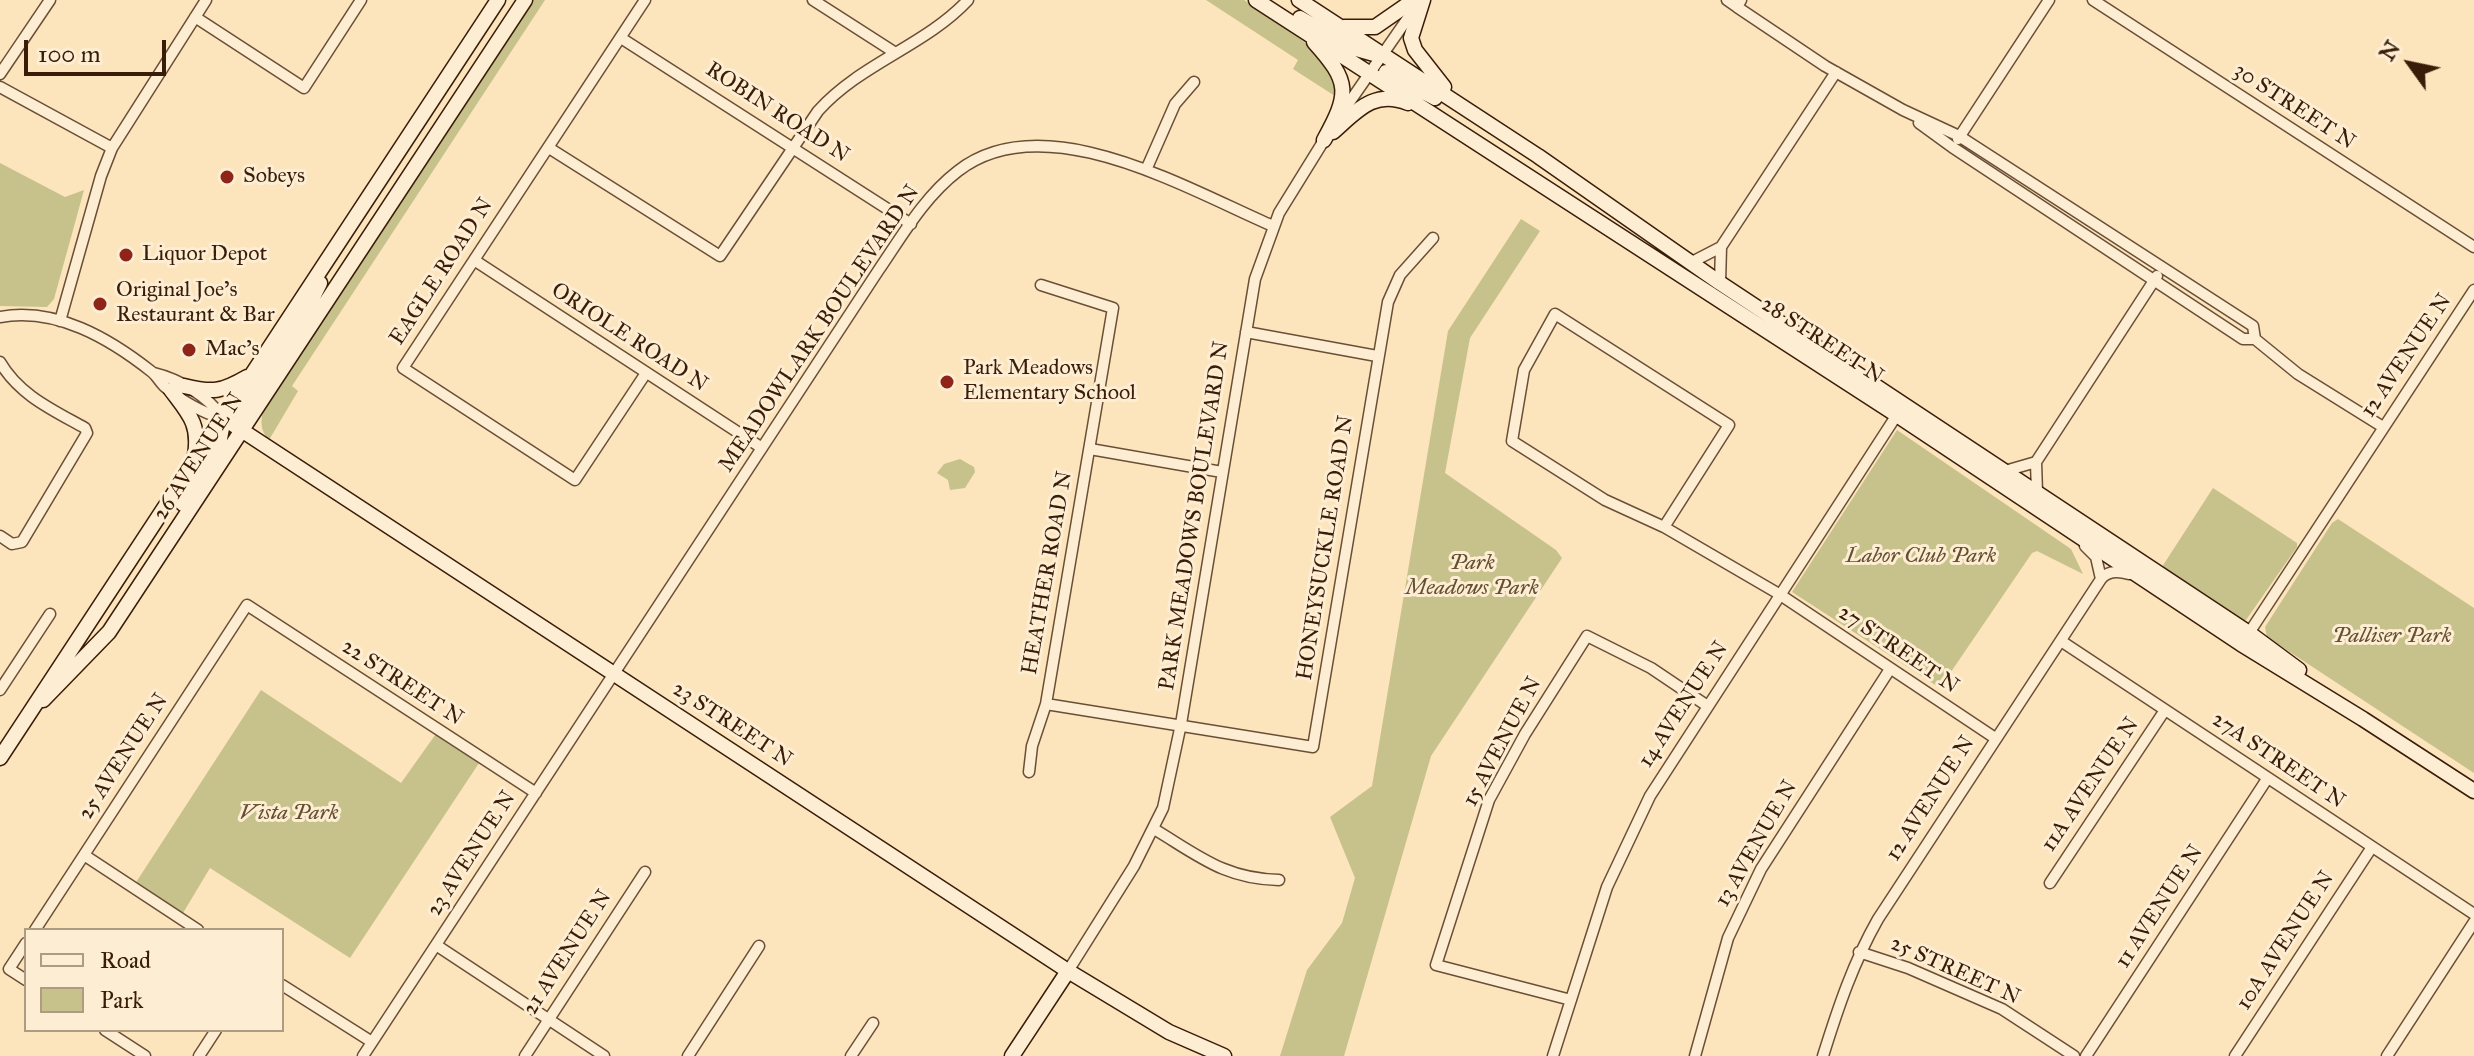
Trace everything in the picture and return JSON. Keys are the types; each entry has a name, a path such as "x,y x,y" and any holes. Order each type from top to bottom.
{"main road":[{"name":"26 AVENUE N","path":"0,758 498,0"},
{"name":"26 AVENUE N","path":"22,721 109,632 525,0"},
{"name":"28 STREET N","path":"1256,0 1900,409 2005,471 2363,719 2474,791"},
{"path":"1264,0 1316,25 1353,48 1367,54 1382,55"},
{"name":"28 STREET N","path":"1299,0 1538,156 2077,537 2245,638"},
{"path":"1340,27 1375,27 1419,0"},
{"path":"1419,0 1411,38 1415,50 1432,75 1463,107"},
{"path":"1299,27 1326,55 1341,77 1343,86 1337,117 1324,140"},
{"path":"1370,72 1386,73 1444,103 1506,142 1538,156"},
{"path":"1324,140 1363,105 1379,99 1394,97 1436,116"},
{"path":"241,431 239,422 242,412 307,309 330,256"},
{"path":"178,388 220,391 251,375"},
{"path":"178,388 196,428 198,439 194,460"},
{"path":"153,567 164,537 219,444 223,418"},
{"name":"23 STREET N","path":"223,418 1068,971 1169,1032 1224,1056"},
{"path":"1012,1056 1068,971"}],"street":[{"path":"0,74 50,0"},
{"path":"60,321 101,176 112,148 206,0"},
{"path":"195,17 304,88 361,0"},
{"name":"EAGLE ROAD N","path":"645,0 403,368 575,480 646,373"},
{"path":"813,0 894,52"},
{"path":"549,148 720,256 829,99 861,73 943,22 968,0"},
{"name":"PARK MEADOWS BOULEVARD N","path":"1068,971 1154,829 1163,808 1181,724 1255,279 1273,226 1324,140 1419,0"},
{"path":"1727,0 1739,3 1836,72 1903,110 1959,136 2253,326 2255,339"},
{"path":"1952,147 2049,0"},
{"name":"30 STREET N","path":"2093,0 2474,247"},
{"name":"ROBIN ROAD N","path":"621,38 911,224"},
{"path":"1690,263 1721,247 1836,72"},
{"path":"1146,170 1175,104 1194,82"},
{"path":"0,87 112,148"},
{"path":"1903,110 1952,147 2243,339 2255,339 2298,374 2383,427"},
{"name":"MEADOWLARK BOULEVARD N","path":"614,674 911,224 931,196 952,175 996,150 1027,144 1060,146 1146,170 1273,226"},
{"name":"HONEYSUCKLE ROAD N","path":"1181,724 1313,747 1377,356 1392,288 1408,264 1433,238"},
{"path":"1720,283 1721,247"},
{"name":"ORIOLE ROAD N","path":"474,260 762,448"},
{"path":"2037,493 2036,462 2162,268"},
{"name":"HEATHER ROAD N","path":"1029,772 1032,746 1046,704 1113,308 1041,285"},
{"name":"12 AVENUE N","path":"2245,638 2474,290"},
{"name":"27 STREET N","path":"1664,527 1729,425 1555,314 1524,370 1512,441 1605,500 1664,527 1779,594 1995,738"},
{"name":"23 STREET N","path":"0,317 31,316 60,321 92,332 178,388 210,416 223,418"},
{"path":"1246,332 1377,356"},
{"path":"0,362 8,376 34,400 85,428 87,433 22,542 12,544 0,536"},
{"name":"14 AVENUE N","path":"1553,1056 1596,917 1619,857 1650,796 1900,409"},
{"path":"1090,449 1222,472"},
{"path":"2005,471 2036,462"},
{"path":"2077,537 2096,557 2101,579"},
{"path":"2101,579 2118,571 2140,577"},
{"name":"12 AVENUE N","path":"1823,1056 1843,990 1859,952 2101,579"},
{"name":"22 STREET N","path":"247,605 536,793"},
{"name":"25 AVENUE N","path":"36,928 247,605"},
{"path":"0,690 50,614"},
{"name":"15 AVENUE N","path":"1571,1000 1436,965 1489,800 1525,734 1587,636 1651,668 1706,705"},
{"name":"27A STREET N","path":"2061,641 2474,914"},
{"name":"13 AVENUE N","path":"1694,1056 1728,938 1750,891 1824,769 1890,669"},
{"name":"23 AVENUE N","path":"363,1056 614,674"},
{"name":"HEATHER ROAD N","path":"1046,704 1181,724"},
{"name":"11A AVENUE N","path":"2050,883 2165,710"},
{"name":"11 AVENUE N","path":"2086,1056 2267,779"},
{"path":"1154,829 1229,873 1251,879 1279,880"},
{"name":"10A AVENUE N","path":"2235,1056 2372,847"},
{"path":"84,855 195,928"},
{"name":"21 AVENUE N","path":"525,1056 645,872"},
{"path":"2387,1056 2474,922"},
{"path":"436,945 604,1056"},
{"path":"24,946 9,969 24,979"},
{"path":"688,1056 759,946"},
{"name":"25 STREET N","path":"1859,952 1908,968 2002,1009 2074,1056"},
{"path":"284,986 372,1042"},
{"path":"851,1056 873,1023"},
{"path":"108,1032 145,1056"},
{"path":"199,1056 215,1032"}],"green space":[{"path":"525,0 545,0 292,386 298,391 269,440 262,424 264,406"},
{"path":"1206,0 1244,0 1289,30 1313,49 1333,72 1335,96 1293,69 1298,60"},
{"path":"0,163 65,197 84,190 54,299 47,307 0,306"},
{"name":"Park Meadows Park","path":"1521,219 1540,231 1470,338 1445,473 1556,550 1562,558 1431,756 1344,1056 1280,1056 1307,970 1342,923 1355,878 1330,817 1372,786 1448,331"},
{"name":"Labor Club Park","path":"1897,430 2071,549 2083,574 2037,551 2032,553 1940,688 1792,592"},
{"path":"960,459 974,467 975,472 965,488 950,490 948,480 937,473 944,464"},
{"path":"2213,488 2297,543 2246,620 2238,620 2160,570"},
{"name":"Palliser Park","path":"2338,519 2474,608 2474,773 2267,637 2265,627 2332,523"},
{"name":"Vista Park","path":"261,690 401,783 438,731 481,760 350,958 210,868 180,918 133,887"}],"place":[{"name":"Sobeys","path":"227,177"},
{"name":"Liquor Depot","path":"126,255"},
{"name":"Original Joe's Restaurant & Bar","path":"100,304"},
{"name":"Mac's","path":"189,350"},
{"name":"Park Meadows Elementary School","path":"947,382"}]}
